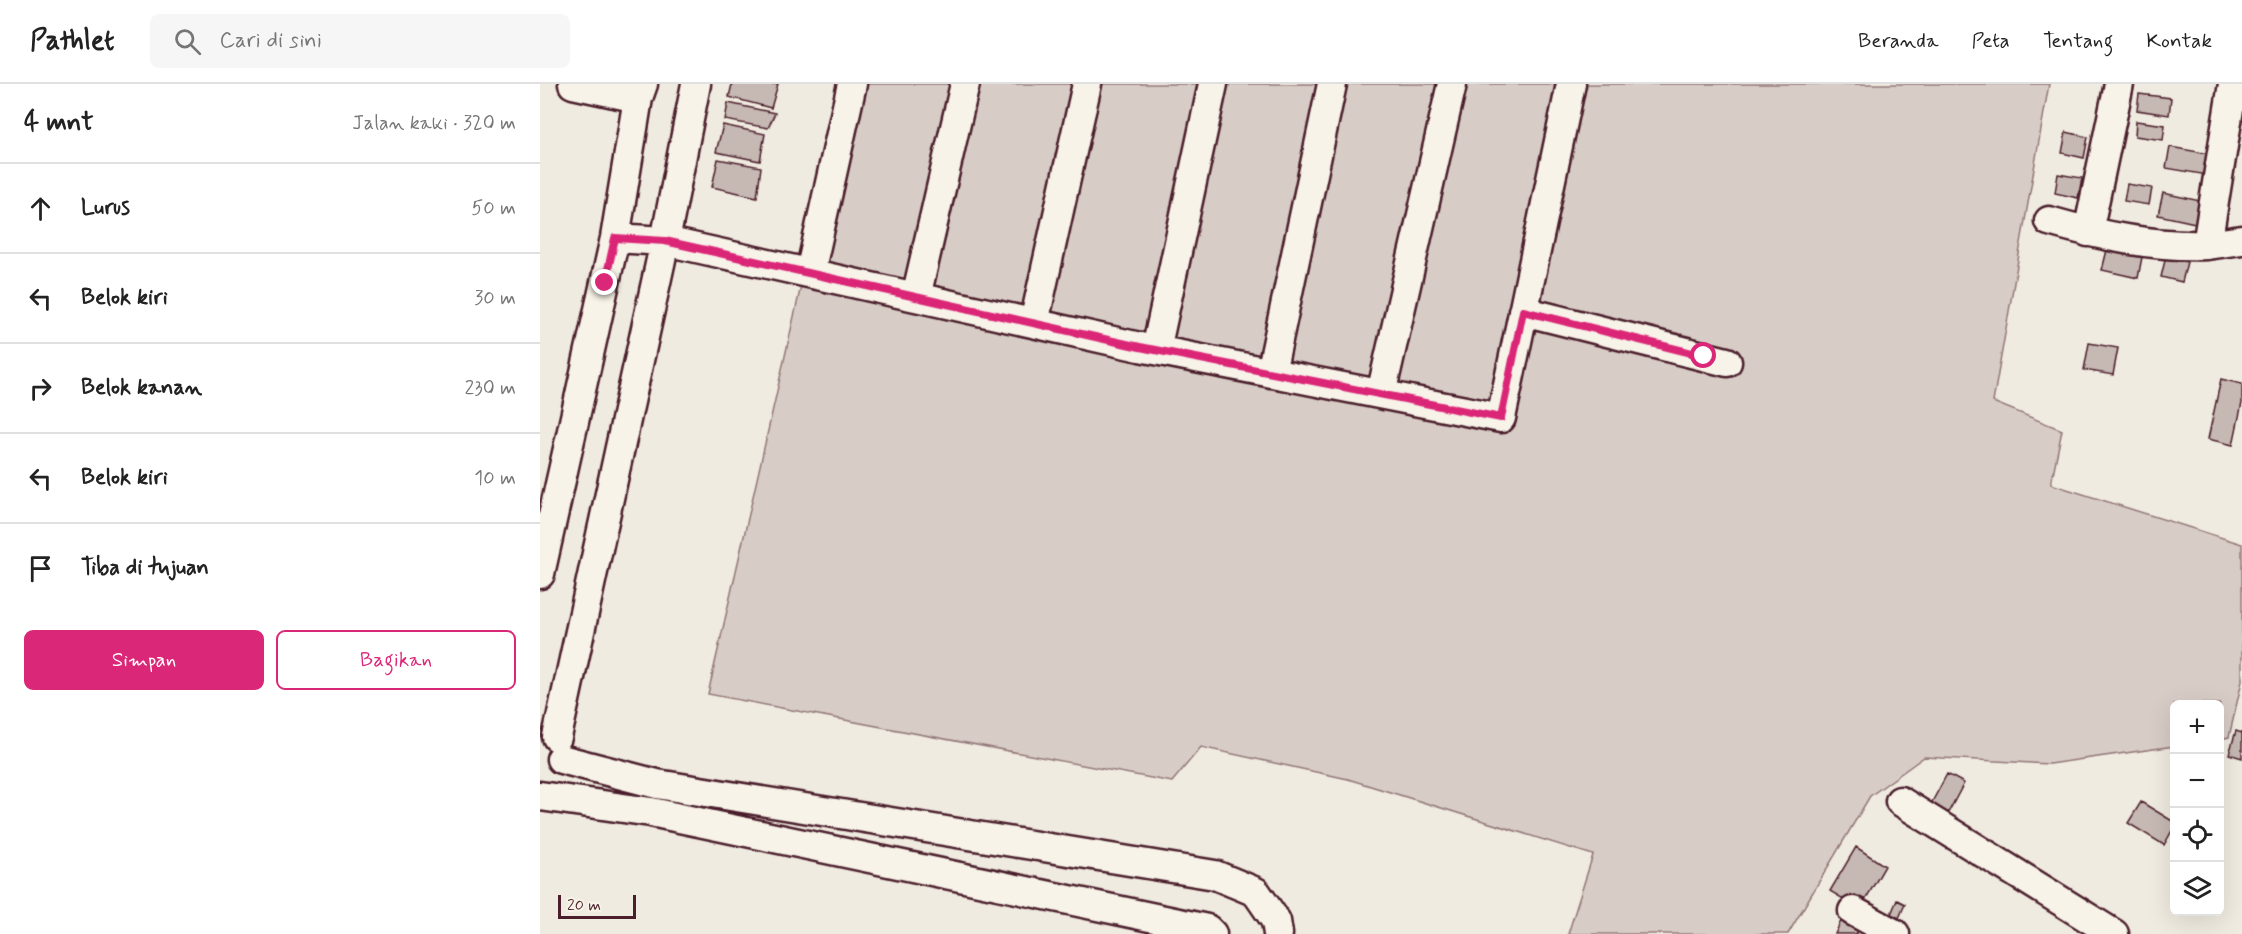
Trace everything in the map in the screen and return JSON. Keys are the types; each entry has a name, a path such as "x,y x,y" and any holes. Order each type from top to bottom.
{"street":[{"path":"540,574 615,238 640,91 573,84"},
{"path":"540,795 555,782 560,771 553,741 665,241 696,84"},
{"path":"810,273 852,84"},
{"path":"916,297 965,84"},
{"path":"1034,323 1087,84"},
{"path":"1156,351 1213,84"},
{"path":"1271,373 1332,84"},
{"path":"1381,394 1452,84"},
{"path":"615,238 665,241 1156,351 1501,418 1571,84"},
{"path":"2088,232 2119,84"},
{"path":"2207,245 2233,84"},
{"path":"2049,221 2088,232 2177,246 2242,240"},
{"path":"1523,311 1727,362"},
{"path":"553,741 657,784 1215,874 1256,892 1276,921 1278,934"},
{"path":"540,795 651,812 1207,929 1212,934"},
{"path":"1900,801 2114,934"},
{"path":"1853,911 1895,934"}],"shaded area":[{"path":"847,84 2049,84 1993,402 2062,430 2051,484 2242,544 2242,681 2229,737 2224,738 2224,700 2170,700 2170,747 2049,764 1924,757 1870,796 1788,934 1568,934 1593,855 1348,779 1201,747 1172,782 708,694"}],"building":[{"path":"732,84 778,84 771,108 729,97"},
{"path":"2139,94 2171,98 2169,115 2137,110"},
{"path":"728,103 775,113 768,128 725,120"},
{"path":"2136,121 2165,125 2163,140 2135,136"},
{"path":"723,125 765,134 760,161 716,152"},
{"path":"2066,132 2088,137 2084,158 2062,153"},
{"path":"2170,147 2210,154 2207,175 2166,168"},
{"path":"718,159 761,167 757,197 712,187"},
{"path":"2058,174 2082,178 2078,198 2055,193"},
{"path":"2127,184 2152,188 2149,205 2124,201"},
{"path":"2163,193 2205,202 2200,224 2158,215"},
{"path":"2107,250 2142,257 2138,278 2102,270"},
{"path":"2166,256 2187,262 2182,282 2161,277"},
{"path":"2089,343 2118,348 2113,375 2084,370"},
{"path":"2221,379 2242,384 2242,403 2233,445 2208,439"},
{"path":"2236,731 2242,733 2242,758 2229,754"},
{"path":"1947,774 1964,783 1948,813 1931,804"},
{"path":"2141,802 2170,820 2170,834 2164,845 2128,823"},
{"path":"1856,847 1885,866 1860,909 1830,891"},
{"path":"1897,900 1905,904 1899,918 1891,914"},
{"path":"1841,921 1858,930 1856,934 1835,934"}],"route":[{"path":"605,283 615,238 665,241 1140,347 1501,418 1523,311 1704,356"}]}
